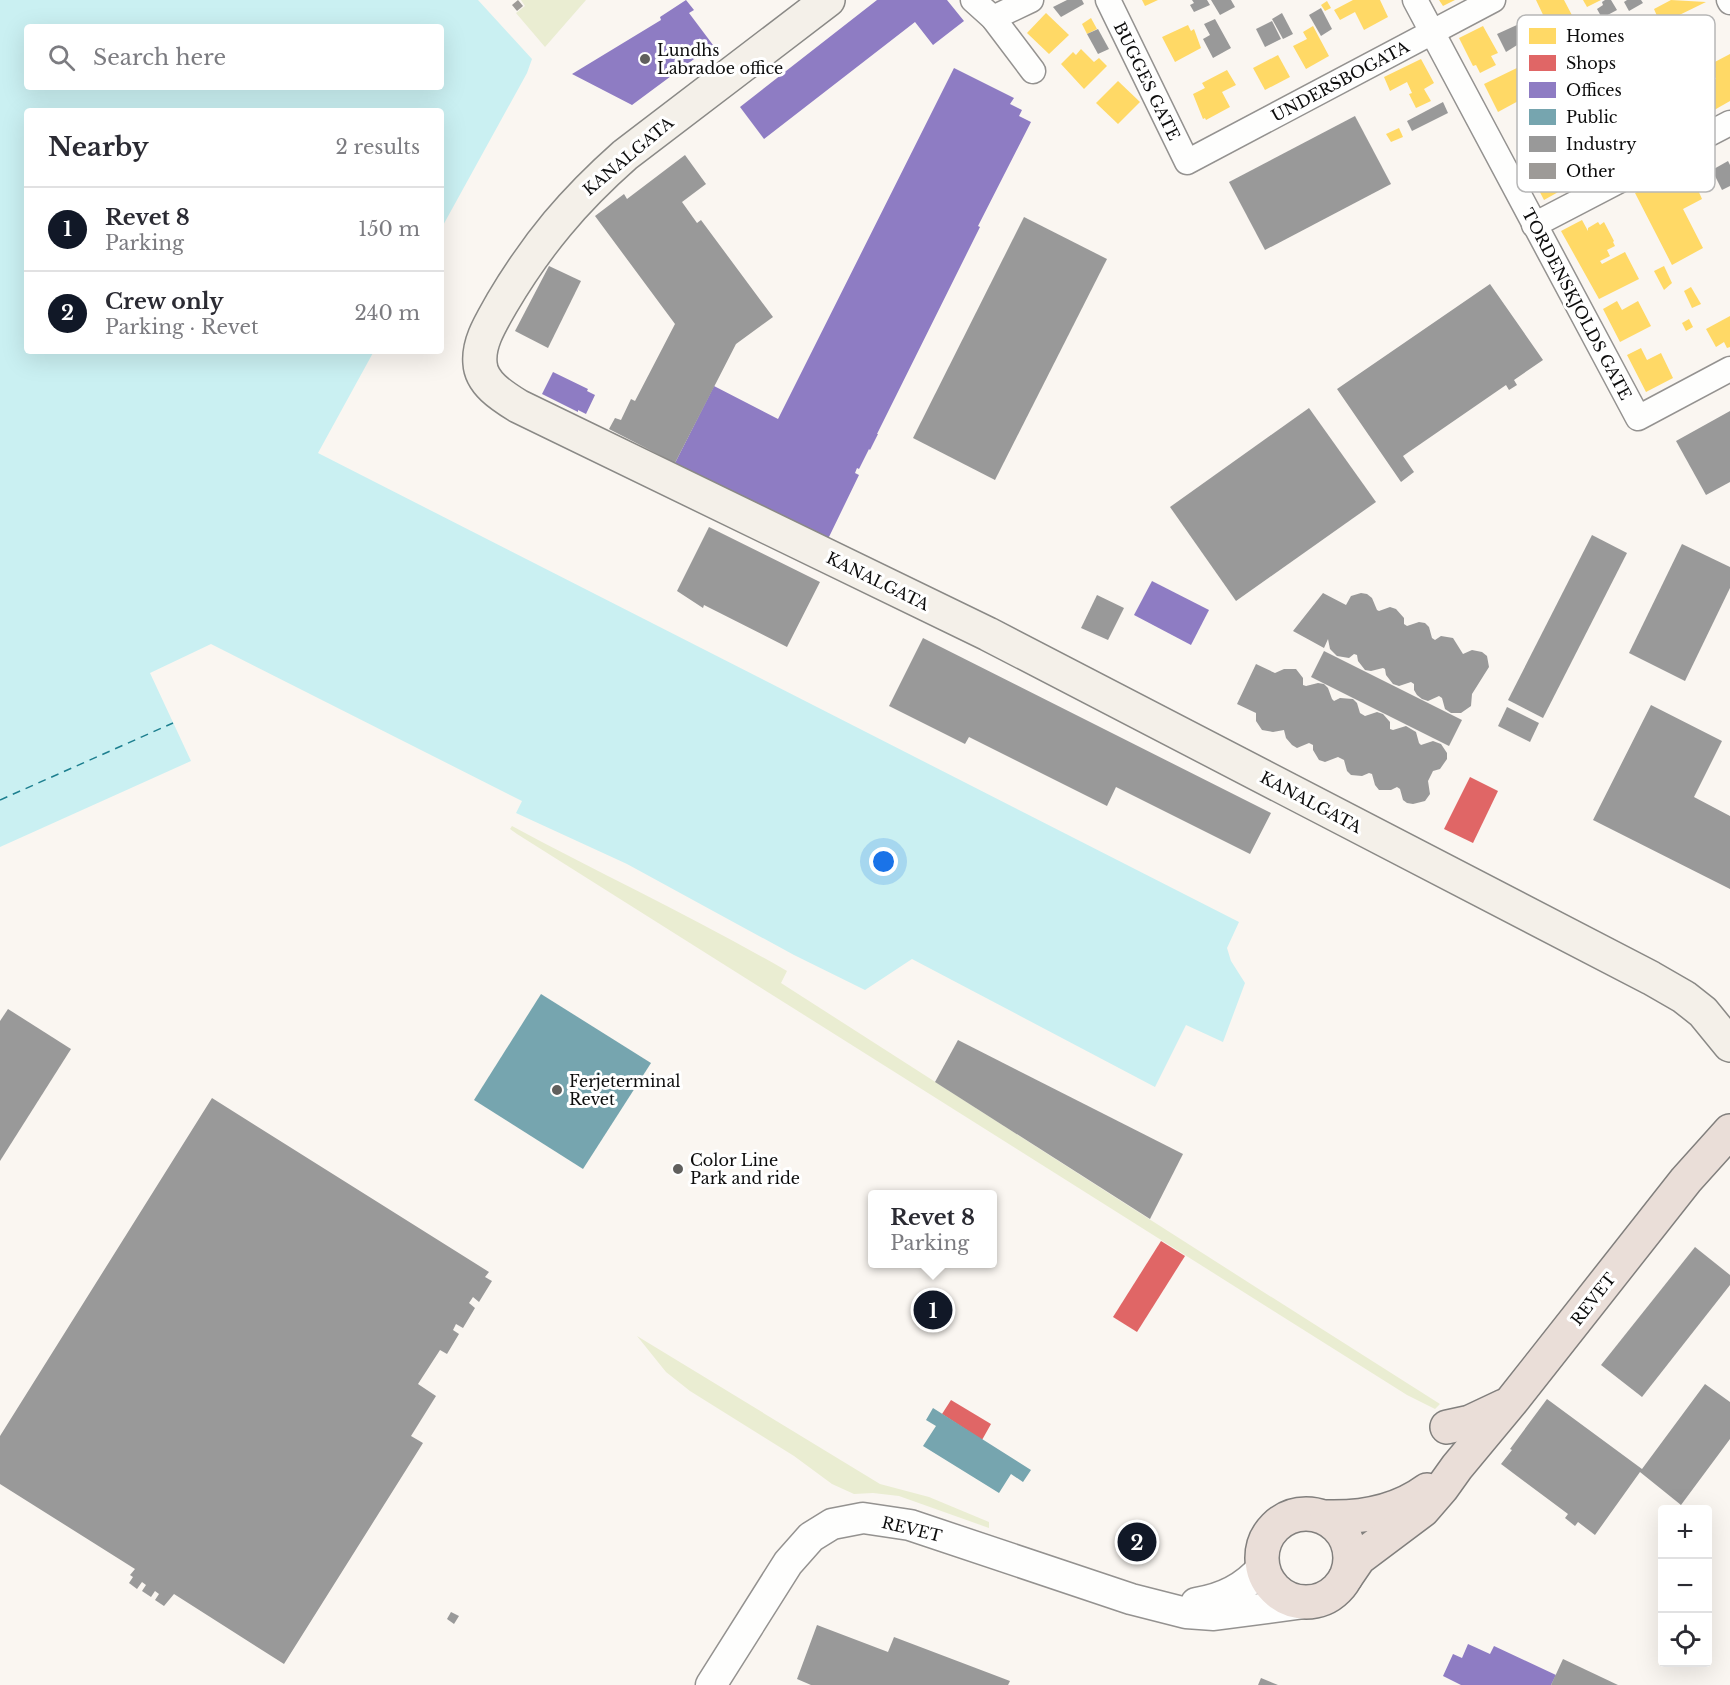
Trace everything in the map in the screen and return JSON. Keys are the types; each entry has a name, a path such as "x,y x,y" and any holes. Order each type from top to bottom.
{"highway":[{"name":"REVET","path":"1346,1577 1359,1558 1423,1510 1442,1488 1686,1180 1730,1131"},
{"path":"1447,1427 1470,1422 1511,1402"},
{"name":"REVET","path":"1327,1518 1368,1516 1397,1506 1417,1497 1457,1467"},
{"path":"1306,1513 1327,1518 1340,1528 1349,1544 1351,1560 1346,1577 1338,1589 1325,1598 1311,1602 1294,1601 1281,1595 1268,1582 1262,1568 1262,1547 1265,1538 1275,1525 1289,1516 1306,1513"}],"main road":[{"name":"KANALGATA","path":"828,0 625,155 562,216 529,259 494,317 480,349 480,365 492,388 518,406 988,634 1652,978 1684,997 1703,1012 1730,1045"}],"street":[{"path":"974,0 993,18 1033,71"},
{"path":"993,18 1031,0"},
{"name":"BUGGES GATE","path":"1108,0 1186,162"},
{"name":"TORDENSKJOLDS GATE","path":"1415,0 1638,418 1730,369"},
{"name":"UNDERSBOGATA","path":"1186,162 1493,0"},
{"path":"1715,131 1730,123"},
{"path":"1534,225 1597,192"},
{"name":"REVET","path":"711,1685 788,1563 811,1537 832,1524 863,1518 910,1525 1149,1605 1186,1613 1214,1615 1311,1602"},
{"name":"REVET","path":"1149,1605 1179,1606 1212,1600 1234,1592 1262,1568"}],"green space":[{"path":"521,0 586,0 545,47 516,13 525,6"},
{"path":"512,826 719,933 787,971 781,983 1440,1404 1435,1409 1407,1395 517,834 510,829"},
{"path":"637,1336 880,1484 929,1497 989,1522 989,1528 899,1496 873,1493 854,1494 832,1484 794,1456 690,1391 666,1372"}],"water":[{"path":"0,0 478,0 532,59 527,73 444,224 444,108 24,108 24,354 372,354 318,453 1239,922 1227,948 1231,961 1245,983 1223,1042 1186,1025 1155,1087 912,959 865,990 794,955 627,864 516,813 522,801 211,644 150,673 191,761 0,847"}],"building: Homes":[{"path":"1142,0 1158,0 1145,6"},
{"path":"1353,0 1380,0 1388,17 1364,30 1355,12 1340,20 1334,10"},
{"path":"1439,0 1455,0 1443,6"},
{"path":"1536,0 1564,0 1572,15 1543,15"},
{"path":"1583,0 1601,0 1587,7"},
{"path":"1671,0 1706,2 1679,15 1657,15 1654,9"},
{"path":"1327,1 1331,8 1325,11 1321,5"},
{"path":"1046,13 1069,35 1049,54 1027,33"},
{"path":"1091,18 1097,29 1087,34 1082,24"},
{"path":"1188,25 1191,31 1194,29 1201,48 1175,62 1162,37"},
{"path":"1313,26 1329,56 1306,69 1293,46 1307,39 1303,32"},
{"path":"1483,26 1498,53 1491,56 1496,65 1480,73 1476,65 1473,66 1459,38"},
{"path":"1081,49 1094,62 1099,58 1107,66 1084,89 1061,64 1073,52 1076,55"},
{"path":"1730,54 1730,101 1715,110 1716,79 1715,62"},
{"path":"1278,55 1290,77 1265,90 1253,68"},
{"path":"1421,59 1434,83 1424,89 1431,101 1416,108 1409,94 1412,93 1407,82 1390,91 1384,77"},
{"path":"1517,68 1517,102 1498,112 1484,84"},
{"path":"1227,70 1236,85 1222,92 1230,107 1206,120 1203,119 1193,94 1205,88 1202,83"},
{"path":"1118,81 1140,102 1118,124 1096,103"},
{"path":"1399,128 1403,137 1391,142 1386,134"},
{"path":"1540,192 1558,192 1544,200"},
{"path":"1699,192 1702,199 1683,209 1703,248 1672,265 1635,193"},
{"path":"1582,220 1588,231 1588,228 1598,222 1600,225 1604,222 1614,241 1615,246 1607,250 1610,256 1600,261 1602,264 1625,252 1639,279 1599,299 1561,231"},
{"path":"1664,266 1672,283 1664,290 1654,271"},
{"path":"1691,287 1701,304 1692,308 1684,291"},
{"path":"1617,301 1622,310 1638,301 1651,326 1620,342 1603,309"},
{"path":"1730,316 1730,347 1727,348 1724,342 1716,347 1706,329"},
{"path":"1689,319 1693,327 1686,331 1682,323"},
{"path":"1641,348 1647,360 1661,353 1673,378 1646,392 1627,355"}],"building: Shops":[{"path":"1470,777 1498,791 1473,843 1444,829"},
{"path":"1161,1241 1185,1256 1137,1332 1113,1317"},
{"path":"951,1400 991,1424 982,1440 942,1414"}],"building: Offices":[{"name":"Lundhs Labradoe office","path":"686,0 694,10 689,13 713,45 632,105 572,74 661,20 660,17"},
{"path":"877,0 947,0 964,21 933,45 915,22 764,139 740,107"},
{"path":"954,68 1014,98 1010,104 1022,110 1019,116 1031,122 870,450 859,469 857,468 855,473 859,475 828,539 675,463 714,386 778,419"},
{"path":"553,372 588,389 587,391 595,395 586,414 542,394"},
{"path":"1152,581 1209,610 1191,645 1134,615"},
{"path":"1468,1644 1490,1654 1494,1646 1556,1675 1551,1685 1461,1685 1443,1676 1453,1654 1462,1658"}],"building: Public":[{"name":"Ferjeterminal Revet","path":"541,994 651,1063 583,1169 474,1100"},
{"path":"933,1408 1031,1470 1023,1482 1011,1474 999,1493 923,1446 936,1426 926,1420"}],"building: Industry":[{"path":"1067,0 1082,0 1084,4 1061,17 1053,7"},
{"path":"1192,0 1207,0 1210,5 1194,12 1190,5 1194,3"},
{"path":"1211,0 1231,0 1235,7 1220,15"},
{"path":"1611,0 1617,10 1608,15 1600,15 1597,9 1603,5 1602,2"},
{"path":"1641,0 1643,3 1629,11 1624,2"},
{"path":"1321,8 1332,29 1321,36 1309,15"},
{"path":"1282,13 1293,34 1283,39 1272,19"},
{"path":"1215,19 1231,48 1213,58 1203,39 1210,35 1204,24"},
{"path":"1272,21 1281,39 1265,47 1256,29"},
{"path":"1517,25 1517,45 1506,52 1497,34"},
{"path":"1098,29 1109,49 1098,54 1087,34"},
{"path":"1443,102 1448,113 1412,131 1407,121"},
{"path":"1355,116 1391,184 1265,250 1229,182"},
{"path":"685,155 706,184 682,202 697,223 701,220 773,317 736,344 675,463 609,429 615,418 621,420 631,399 635,401 675,324 595,216 624,194 627,199"},
{"path":"1728,161 1730,186 1722,190 1715,176 1715,168"},
{"path":"1024,217 1107,259 995,480 913,438"},
{"path":"549,266 581,281 548,348 515,331"},
{"path":"1490,284 1543,360 1514,380 1517,385 1509,390 1506,385 1403,456 1414,472 1401,482 1337,389"},
{"path":"1309,408 1376,502 1236,601 1170,507"},
{"path":"1730,411 1730,482 1706,495 1676,441"},
{"path":"709,527 820,582 787,647 704,605 703,608 677,591"},
{"path":"1592,535 1627,553 1543,718 1508,700"},
{"path":"1682,544 1730,567 1730,588 1685,681 1629,653"},
{"path":"1323,593 1346,605 1351,596 1367,594 1372,598 1377,610 1390,607 1396,609 1404,618 1404,624 1407,626 1419,622 1425,623 1435,640 1441,636 1453,638 1463,654 1472,650 1482,652 1487,656 1489,667 1472,694 1471,706 1461,713 1451,713 1445,709 1442,698 1439,696 1428,701 1422,699 1417,695 1414,684 1411,682 1399,686 1393,684 1386,675 1385,669 1365,670 1358,661 1357,655 1354,654 1349,658 1337,656 1330,649 1328,639 1324,648 1293,631"},
{"path":"1097,595 1124,608 1108,640 1081,628"},
{"path":"923,638 1271,813 1250,854 1116,787 1107,806 969,737 965,744 889,706"},
{"path":"1324,651 1462,720 1449,746 1311,677"},
{"path":"1256,664 1275,673 1284,669 1296,669 1303,678 1303,685 1324,684 1334,701 1340,698 1353,699 1360,713 1365,716 1377,712 1383,714 1390,722 1390,729 1406,726 1416,732 1421,745 1433,741 1441,744 1447,753 1447,759 1440,769 1433,771 1428,781 1430,794 1425,801 1407,803 1403,800 1400,789 1397,787 1391,790 1379,790 1372,774 1351,775 1347,771 1344,760 1338,757 1325,762 1319,760 1313,750 1313,745 1309,743 1297,748 1286,738 1284,730 1273,732 1262,730 1256,721 1256,713 1237,704"},
{"path":"1651,705 1722,741 1694,797 1730,816 1730,889 1593,820"},
{"path":"1507,707 1539,723 1530,742 1498,726"},
{"path":"8,1009 71,1049 0,1161 0,1021"},
{"path":"958,1040 1183,1154 1150,1219 935,1082"},
{"path":"212,1098 489,1272 485,1277 492,1281 479,1302 473,1297 469,1303 475,1308 463,1328 456,1324 453,1330 459,1334 447,1354 440,1350 418,1384 436,1396 411,1436 423,1443 284,1664 174,1594 164,1606 155,1600 159,1594 155,1591 151,1597 142,1591 146,1585 142,1582 137,1589 129,1583 133,1577 130,1575 135,1569 0,1484 0,1436"},
{"path":"1695,1247 1730,1275 1730,1285 1642,1397 1601,1365"},
{"path":"1705,1384 1730,1402 1730,1439 1681,1505 1640,1472 1595,1535 1578,1522 1575,1526 1565,1518 1568,1514 1501,1464 1547,1399 1642,1469"},
{"path":"451,1612 459,1616 454,1624 447,1619"},
{"path":"817,1625 888,1652 894,1637 1010,1681 1008,1685 811,1685 797,1679"},
{"path":"1563,1659 1618,1685 1551,1685"},
{"path":"1261,1678 1278,1685 1258,1685"}],"building: Other":[{"path":"518,0 523,6 517,11 512,5"}],"ferry route":[{"path":"0,800 173,723"}],"place":[{"name":"Lundhs Labradoe office","path":"645,59"},
{"name":"Ferjeterminal Revet","path":"557,1090"},
{"name":"Color Line Park and ride","path":"678,1169"},
{"name":"Revet 8","path":"933,1310"},
{"name":"Crew only","path":"1137,1542"}]}
